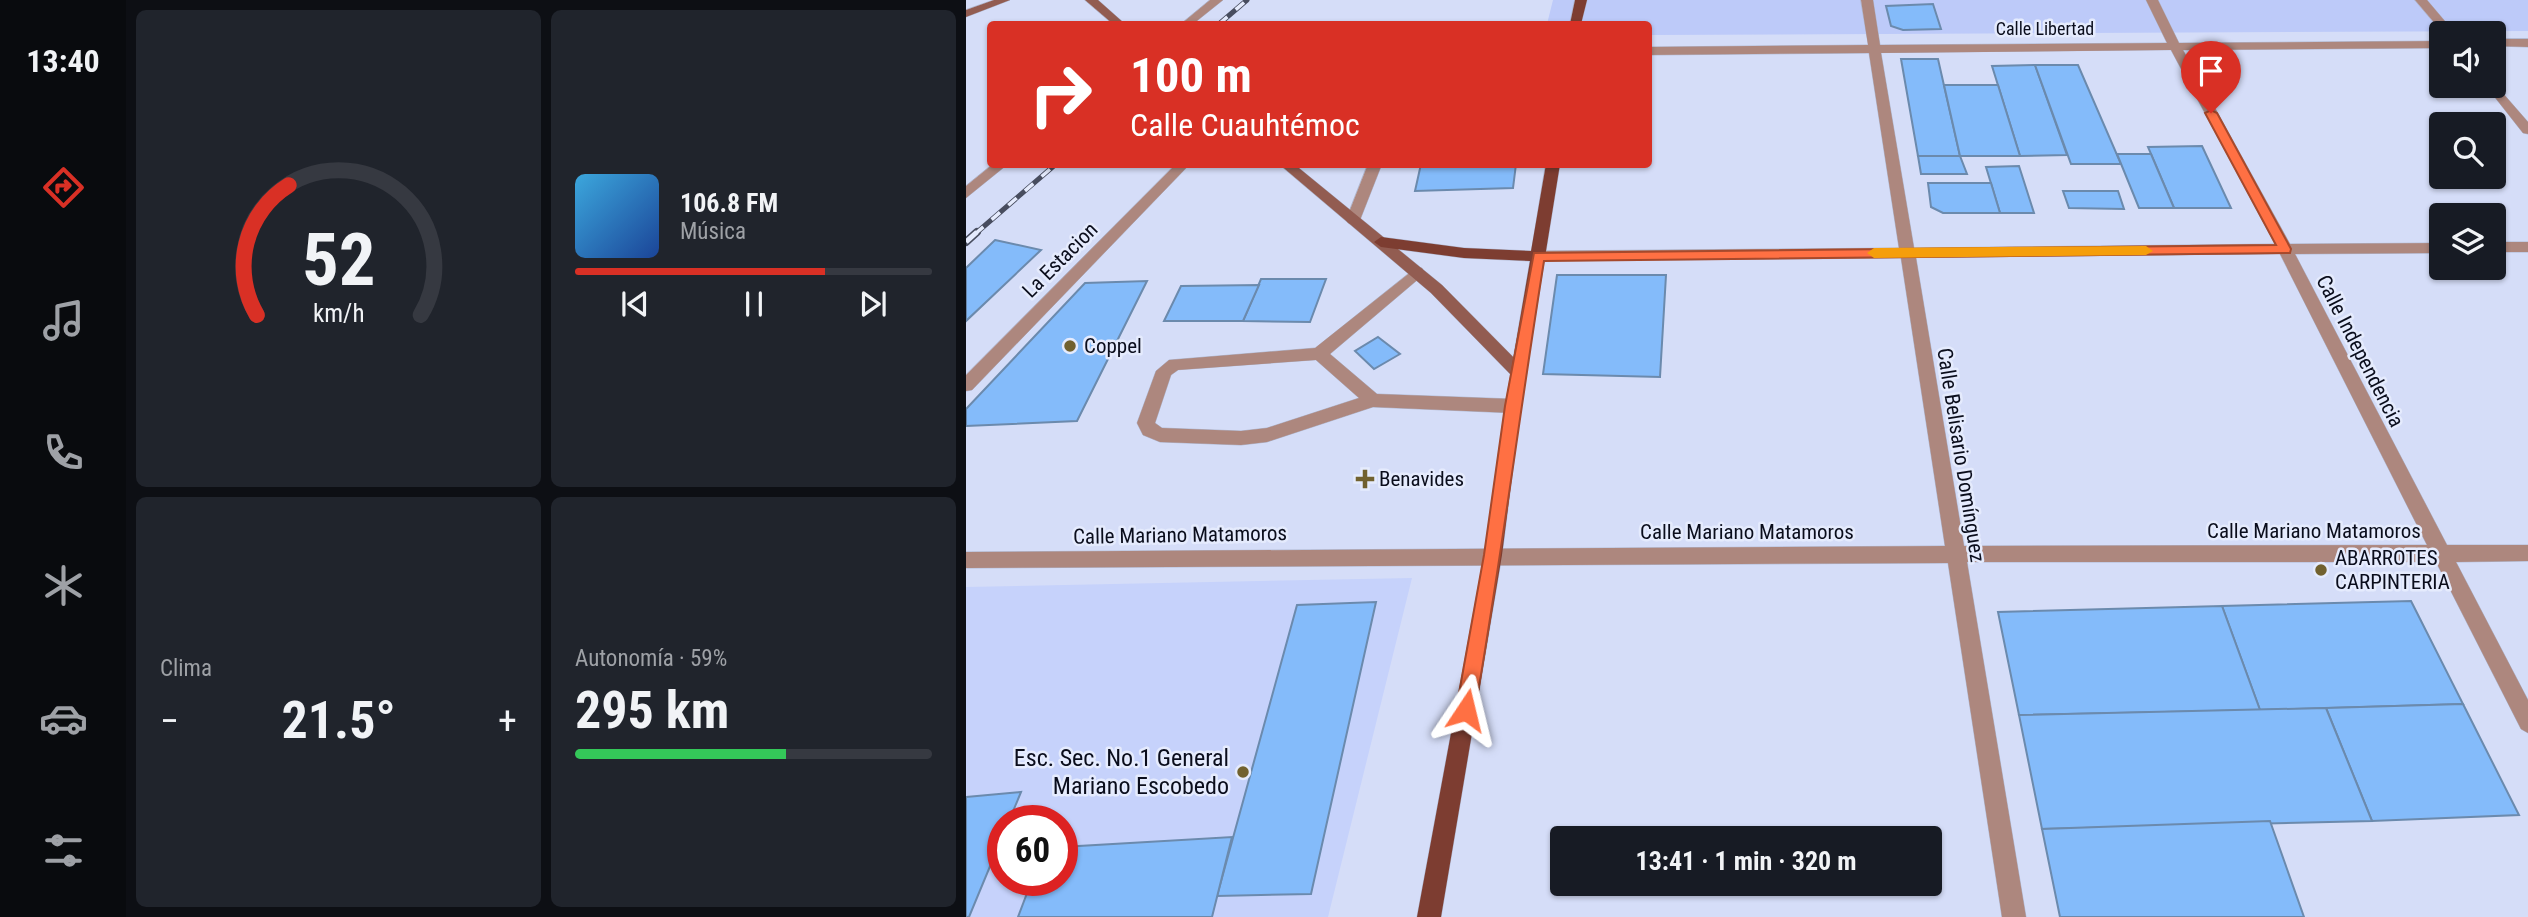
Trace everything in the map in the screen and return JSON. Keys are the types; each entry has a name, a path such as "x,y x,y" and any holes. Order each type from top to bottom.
{"main road":[{"path":"966,14 1004,0"},
{"path":"1091,0 1116,21"},
{"path":"1577,21 1581,0"},
{"path":"1289,168 1417,271 1476,324 1519,373"},
{"path":"1429,917 1493,555 1513,406 1552,168"},
{"path":"1381,242 1464,253 1538,256"}],"street":[{"path":"1190,21 1217,0"},
{"name":"Calle Belisario Domínguez","path":"1867,0 1905,253 2014,917"},
{"name":"Calle Independencia","path":"2152,0 2174,46 2285,249 2528,722"},
{"path":"2421,0 2439,21"},
{"path":"2506,43 2528,43"},
{"name":"Calle Libertad","path":"1652,51 2429,44"},
{"path":"2502,98 2528,130"},
{"path":"966,193 997,168"},
{"name":"La Estacion","path":"966,385 1180,168"},
{"path":"1353,220 1373,168"},
{"path":"2506,247 2528,247"},
{"path":"1538,256 2429,248"},
{"path":"1417,271 1319,354 1175,364 1164,371 1146,423 1149,430 1160,435 1241,438 1267,435 1373,400 1513,406"},
{"path":"1319,354 1373,400"},
{"name":"Calle Mariano Matamoros","path":"966,560 1493,555 2528,553"}],"shaded area":[{"path":"1553,0 2528,0 2528,31 2506,31 2506,21 2429,21 2429,31 1652,35 1652,21 1548,21"},
{"path":"1412,578 1328,917 966,917 966,587"}],"building":[{"path":"1933,4 1941,29 1903,30 1891,26 1886,6"},
{"path":"1901,59 1938,59 1960,156 1918,156"},
{"path":"2035,65 2067,155 2020,156 1992,66"},
{"path":"2035,65 2078,65 2121,164 2071,164"},
{"path":"1944,85 1998,85 2020,156 1960,156"},
{"path":"2202,146 2231,208 2174,208 2148,147"},
{"path":"2117,154 2151,154 2174,208 2139,208"},
{"path":"1918,156 1960,156 1967,174 1921,174"},
{"path":"2019,166 2034,213 2000,213 1986,167"},
{"path":"1420,168 1516,168 1513,188 1415,191"},
{"path":"1928,183 1991,183 2000,213 1943,213 1931,207"},
{"path":"2063,191 2118,191 2124,209 2069,208"},
{"path":"995,240 1041,250 966,321 966,268"},
{"path":"1557,275 1666,275 1660,377 1543,374"},
{"path":"1261,279 1326,279 1310,322 1243,321"},
{"name":"Coppel","path":"1147,281 1077,421 966,426 966,409 1085,283"},
{"path":"1259,285 1243,321 1164,321 1181,286"},
{"path":"1378,337 1400,354 1374,369 1355,351"},
{"path":"2411,601 2463,704 2260,710 2222,606"},
{"path":"1376,602 1311,894 1217,896 1297,605"},
{"path":"2222,606 2260,710 2019,715 1998,612"},
{"path":"2463,704 2519,815 2372,821 2326,708"},
{"path":"2326,708 2372,821 2042,829 2019,715"},
{"path":"1021,792 1016,805 987,805 987,874 969,917 966,917 966,797"},
{"path":"2270,821 2304,917 2060,917 2042,829"},
{"path":"1232,837 1212,917 1018,917 1026,896 1078,896 1078,846"}],"railway":[{"path":"1222,21 1247,0"},
{"path":"975,234 1051,168"},
{"path":"966,242 977,232"}],"slow traffic":[{"path":"1874,253 2146,251"}],"place":[{"name":"Coppel","path":"1070,346"},
{"name":"Benavides","path":"1365,479"},
{"name":"ABARROTES CARPINTERIA","path":"2321,570"},
{"name":"Esc. Sec. No.1 General Mariano Escobedo","path":"1243,772"}],"route":[{"path":"1466,710 1493,555 1513,406 1538,256 2285,249 2211,113"}]}
